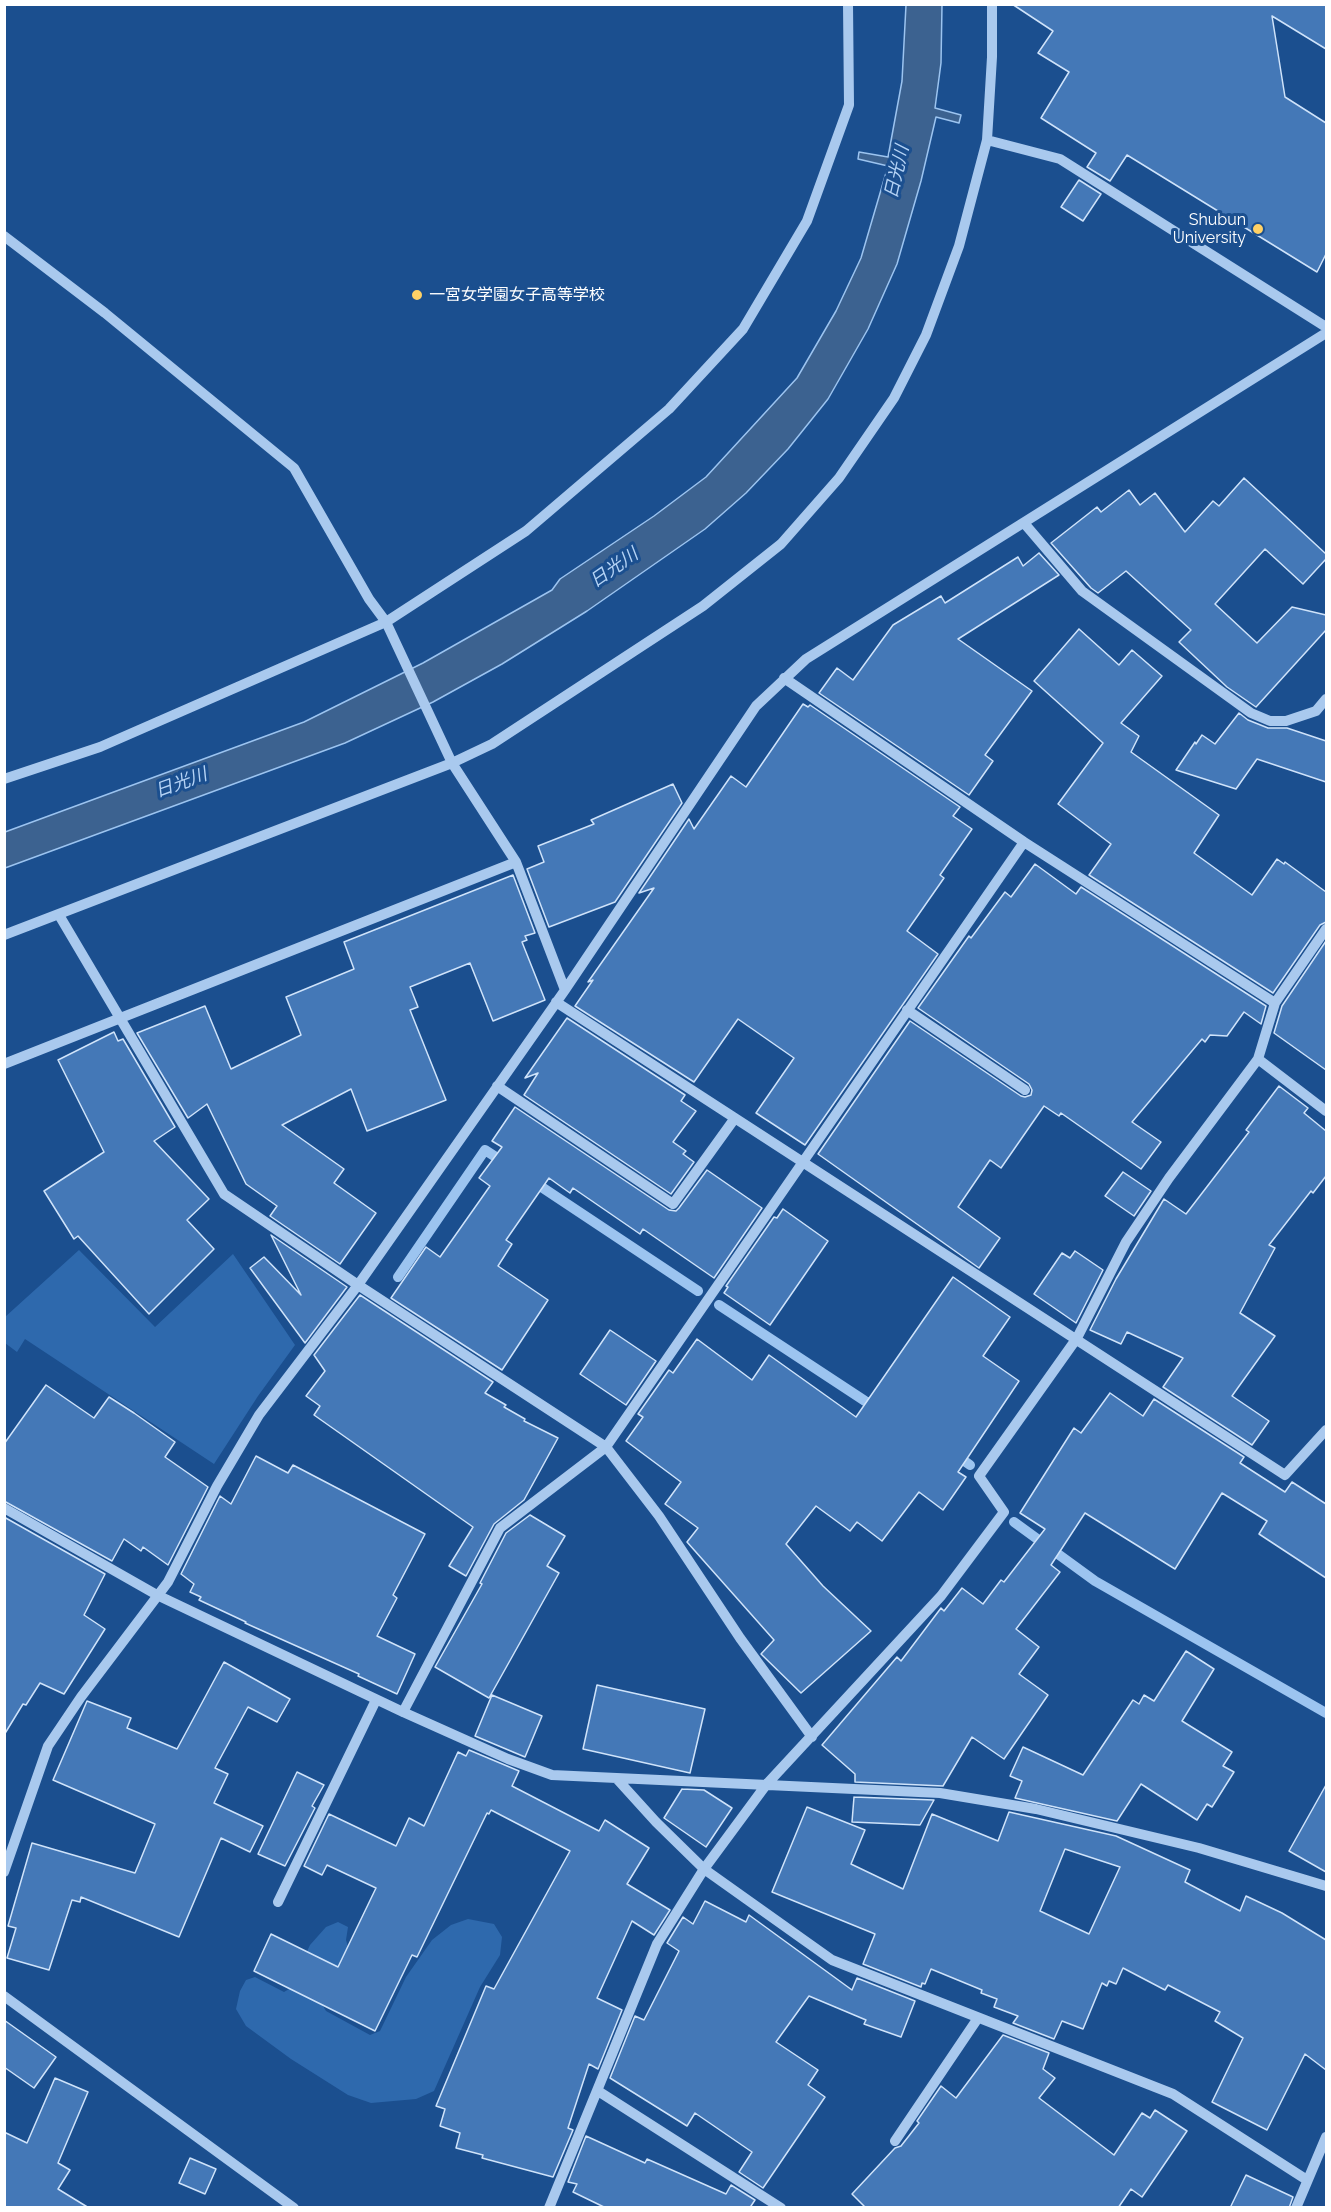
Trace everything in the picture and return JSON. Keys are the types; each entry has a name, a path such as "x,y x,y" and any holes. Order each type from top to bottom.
{"street":[{"path":"4,779 100,747 386,622 526,531 669,409 743,329 807,221 849,105 848,4"},
{"path":"4,935 492,744 703,606 781,544 839,478 894,398 926,335 959,246 987,140 992,57 992,4"},
{"path":"987,140 1060,159 1326,327"},
{"path":"4,236 105,313 294,468 369,599 386,622 450,759 516,862 565,990"},
{"path":"4,1872 48,1746 81,1697 168,1582 217,1486 259,1415 358,1285 565,990 756,706 806,659 1326,333"},
{"path":"1024,523 1082,591 1251,713 1270,721 1286,720 1316,711 1326,699"},
{"path":"784,678 1024,842 1275,1003"},
{"path":"403,1712 500,1528 606,1447 1024,842"},
{"path":"4,1064 516,862"},
{"path":"59,915 224,1194 358,1285 606,1447 658,1516 740,1638 812,1737"},
{"path":"549,2208 657,1944 704,1869 766,1785 941,1596 1004,1512 979,1476 1077,1338 1126,1242 1169,1178 1258,1059 1275,1003 1326,929"},
{"path":"556,1002 1285,1475 1326,1430"},
{"path":"907,1010 1025,1090"},
{"path":"1258,1059 1326,1111"},
{"path":"497,1086 673,1204 735,1118"},
{"path":"4,1508 157,1595 376,1700 508,1759 552,1774 617,1779 940,1793 1035,1809 1199,1848 1326,1886"},
{"path":"278,1902 376,1700"},
{"path":"617,1779 656,1822 704,1869 832,1960 1173,2094 1307,2180"},
{"path":"4,1996 294,2208"},
{"path":"895,2141 978,2018"},
{"path":"598,2091 781,2208"},
{"path":"1296,2208 1326,2137"}],"shaded area":[{"path":"79,1250 155,1327 233,1254 295,1345 258,1396 214,1464 25,1339 17,1352 5,1343 5,1317"},
{"path":"468,1919 494,1924 502,1937 500,1955 480,1987 434,2091 416,2099 371,2103 348,2095 291,2059 246,2026 236,2009 240,1991 246,1980 255,1977 284,1992 289,1989 310,1945 326,1927 338,1922 348,1927 346,1940 349,1950 323,2006 326,2011 370,2035 380,2031 406,1977 432,1940 451,1925"}],"water":[{"name":"日光川","path":"906,5 942,5 941,63 935,108 961,115 959,123 936,117 921,181 897,264 868,329 828,399 788,449 746,493 705,529 587,611 502,664 433,702 345,743 5,868 5,832 304,722 423,663 552,590 560,579 654,516 706,477 797,378 836,311 861,258 888,166 858,159 859,152 888,157 902,81"}],"building":[{"name":"Shubun University","path":"1012,4 1326,4 1326,49 1272,16 1285,97 1326,123 1326,254 1317,272 1127,155 1110,181 1087,167 1096,153 1041,118 1069,72 1038,53 1053,31"},
{"path":"1079,180 1101,194 1083,221 1061,207"},
{"path":"1244,478 1326,554 1326,559 1303,584 1265,549 1215,604 1257,643 1292,607 1326,615 1326,630 1256,707 1227,687 1179,642 1191,630 1126,571 1098,593 1051,543 1097,507 1101,512 1129,490 1140,505 1155,493 1185,532 1213,501 1219,506"},
{"path":"1039,553 1059,575 958,639 1032,691 985,755 993,761 969,795 819,693 837,668 853,680 893,625 941,596 945,603 1018,557 1023,566"},
{"path":"1079,629 1119,665 1132,650 1162,676 1121,723 1139,736 1131,752 1219,815 1194,853 1252,895 1277,859 1284,864 1285,862 1326,892 1326,922 1320,925 1273,993 1089,875 1111,844 1058,804 1103,743 1034,681"},
{"path":"803,704 808,707 810,705 960,807 953,816 972,829 940,875 944,878 907,931 938,954 805,1145 756,1113 794,1058 738,1019 694,1082 575,1006 593,980 588,982 654,888 639,893 689,819 694,829 731,776 746,787"},
{"path":"1239,713 1248,720 1268,728 1287,728 1326,741 1326,782 1257,759 1236,789 1176,770 1202,735 1215,744"},
{"path":"673,784 682,803 615,902 549,927 527,869 544,862 538,846 594,824 591,820"},
{"path":"1035,864 1076,894 1081,887 1266,1006 1261,1024 1244,1012 1227,1036 1210,1035 1205,1042 1202,1039 1132,1122 1161,1142 1141,1169 1061,1113 1059,1116 1044,1106 1001,1168 990,1160 958,1207 1000,1238 979,1268 818,1154 910,1021 1021,1096 1031,1095 1032,1090 1029,1084 918,1008 969,936 971,938 1005,892 1011,897"},
{"path":"513,875 535,933 525,936 527,940 522,942 545,1000 493,1021 470,963 410,987 418,1007 410,1010 446,1100 367,1131 351,1089 282,1125 344,1169 334,1183 376,1213 340,1264 270,1216 277,1206 246,1184 207,1104 188,1118 137,1033 205,1006 231,1069 301,1035 286,997 354,969 344,942"},
{"path":"1326,941 1326,1070 1274,1033 1282,1006"},
{"path":"567,1018 685,1095 681,1101 696,1111 673,1142 686,1151 683,1154 694,1162 671,1194 524,1095 538,1073 525,1078"},
{"path":"114,1032 118,1041 123,1039 175,1127 154,1141 209,1199 187,1220 214,1249 149,1314 78,1236 74,1239 44,1191 104,1152 58,1060"},
{"path":"1279,1086 1308,1108 1304,1113 1326,1131 1326,1176 1313,1193 1311,1191 1269,1245 1275,1248 1240,1313 1275,1336 1232,1396 1269,1421 1252,1445 1163,1387 1183,1358 1127,1332 1121,1344 1090,1330 1116,1279 1164,1199 1186,1214 1249,1132 1246,1130"},
{"path":"515,1107 669,1210 676,1211 679,1208 707,1170 762,1208 714,1278 643,1229 640,1234 573,1188 570,1193 549,1178 506,1240 512,1244 498,1266 548,1300 502,1370 391,1298 426,1247 440,1257 490,1186 479,1178 502,1147 492,1141"},
{"path":"1123,1172 1151,1191 1134,1216 1105,1196"},
{"path":"783,1209 828,1241 770,1325 724,1293 728,1287 726,1286 774,1217 777,1218"},
{"path":"271,1235 347,1287 305,1343 250,1268 264,1257 301,1295"},
{"path":"1075,1251 1103,1270 1076,1323 1034,1294 1062,1253 1070,1258"},
{"path":"953,1277 1010,1317 983,1356 1019,1381 958,1472 966,1477 943,1510 919,1492 882,1541 857,1522 850,1531 816,1506 786,1544 823,1586 871,1631 801,1693 761,1654 774,1640 687,1542 698,1528 665,1504 681,1482 626,1441 643,1417 638,1414 669,1370 673,1373 697,1339 752,1380 769,1355 856,1417"},
{"path":"360,1295 493,1382 485,1393 506,1405 504,1407 525,1419 524,1421 558,1438 524,1500 494,1524 466,1576 449,1566 473,1527 314,1415 320,1406 306,1396 325,1371 314,1355"},
{"path":"610,1330 656,1361 626,1405 580,1374"},
{"path":"46,1385 94,1418 109,1397 175,1442 165,1457 208,1487 168,1565 143,1547 141,1551 124,1539 112,1561 4,1501 4,1444"},
{"path":"1110,1393 1143,1416 1154,1399 1244,1457 1240,1463 1285,1492 1292,1482 1326,1504 1326,1578 1259,1534 1267,1521 1222,1493 1175,1569 1085,1513 1051,1565 1060,1572 1016,1629 1039,1647 1019,1674 1048,1695 1004,1759 972,1737 943,1786 855,1782 855,1774 822,1745 897,1657 901,1661 941,1608 944,1611 962,1588 983,1604 1001,1580 1004,1582 1045,1529 1020,1513 1074,1428 1081,1433"},
{"path":"256,1456 288,1473 293,1465 425,1534 393,1595 397,1598 377,1636 415,1654 397,1694 358,1676 359,1674 245,1623 199,1600 201,1597 190,1592 194,1584 181,1574 220,1496 231,1504"},
{"path":"530,1515 565,1536 547,1566 559,1573 489,1698 435,1667 482,1584 480,1583 506,1533"},
{"path":"4,1517 105,1574 84,1615 105,1629 64,1694 40,1683 26,1705 23,1704 4,1735"},
{"path":"1186,1651 1214,1669 1182,1721 1232,1752 1223,1766 1234,1772 1212,1807 1207,1804 1197,1820 1141,1784 1117,1821 1015,1798 1022,1781 1010,1776 1023,1747 1083,1775 1133,1700 1139,1704 1144,1695 1154,1701"},
{"path":"224,1662 290,1699 277,1722 248,1707 215,1768 228,1774 214,1803 263,1826 250,1852 221,1838 179,1937 81,1897 80,1902 72,1900 49,1970 7,1958 16,1928 8,1926 32,1843 135,1873 155,1824 53,1780 87,1701 131,1718 127,1728 177,1749"},
{"path":"597,1685 705,1709 690,1773 583,1749"},
{"path":"492,1695 542,1716 525,1757 475,1736"},
{"path":"469,1750 519,1771 512,1786 599,1831 605,1820 649,1848 627,1884 670,1910 654,1935 632,1921 597,1998 622,2010 598,2069 589,2064 568,2128 573,2130 553,2177 482,2158 483,2155 456,2148 460,2133 440,2126 445,2109 436,2106 486,1986 494,1989 570,1851 491,1810 489,1814 487,1813 417,1957 412,1955 375,2031 254,1971 271,1934 338,1967 376,1888 327,1865 322,1875 304,1866 329,1814 396,1846 409,1818 424,1826 458,1752 466,1756"},
{"path":"297,1772 324,1785 312,1806 315,1808 285,1866 258,1854"},
{"path":"1326,1785 1326,1872 1289,1851"},
{"path":"682,1789 704,1790 732,1808 706,1847 664,1818"},
{"path":"854,1797 934,1800 920,1825 852,1822"},
{"path":"807,1807 865,1830 851,1864 903,1889 932,1814 998,1841 1009,1812 1116,1836 1190,1870 1185,1882 1240,1911 1246,1896 1282,1913 1326,1940 1326,2070 1305,2054 1267,2130 1212,2102 1243,2038 1215,2021 1220,2012 1168,1985 1165,1990 1123,1968 1116,1984 1109,1981 1107,1986 1102,1983 1083,2029 1062,2021 1054,2039 1013,2023 1018,2016 994,2007 997,1999 981,1993 982,1990 931,1969 925,1984 922,1983 921,1987 863,1964 875,1934 772,1892","holes":["1065,1849 1120,1867 1089,1934 1040,1911"]},
{"path":"705,1901 746,1922 749,1915 852,1990 857,1978 915,2001 901,2037 864,2024 866,2020 809,1996 776,2042 818,2070 808,2085 825,2097 763,2188 739,2172 752,2152 695,2113 687,2126 610,2078 635,2016 644,2020 679,1951 667,1943 683,1917 693,1924"},
{"path":"4,2020 56,2057 34,2088 4,2067"},
{"path":"1003,2035 1049,2053 1043,2069 1055,2078 1039,2098 1114,2155 1142,2113 1150,2118 1155,2110 1187,2131 1142,2197 1131,2189 1118,2208 866,2208 852,2194 895,2148 901,2146 919,2123 917,2121 941,2086 956,2098"},
{"path":"55,2078 88,2092 58,2163 70,2170 58,2189 89,2208 4,2208 4,2132 27,2143"},
{"path":"586,2136 645,2163 647,2159 726,2194 731,2185 755,2200 751,2206 754,2208 606,2208 573,2192 577,2184 568,2182"},
{"path":"190,2158 216,2169 205,2194 179,2183"},
{"path":"1246,2175 1293,2197 1289,2208 1230,2208"}],"waterway":[{"path":"398,1277 485,1150 505,1163"},
{"path":"531,1180 698,1291"},
{"path":"719,1305 865,1401 879,1407"},
{"path":"953,1453 970,1465"},
{"path":"1014,1522 1095,1581 1326,1713"}],"place":[{"name":"Shubun University","path":"1258,229"},
{"name":"一宮女学園女子高等学校","path":"417,295"}]}
